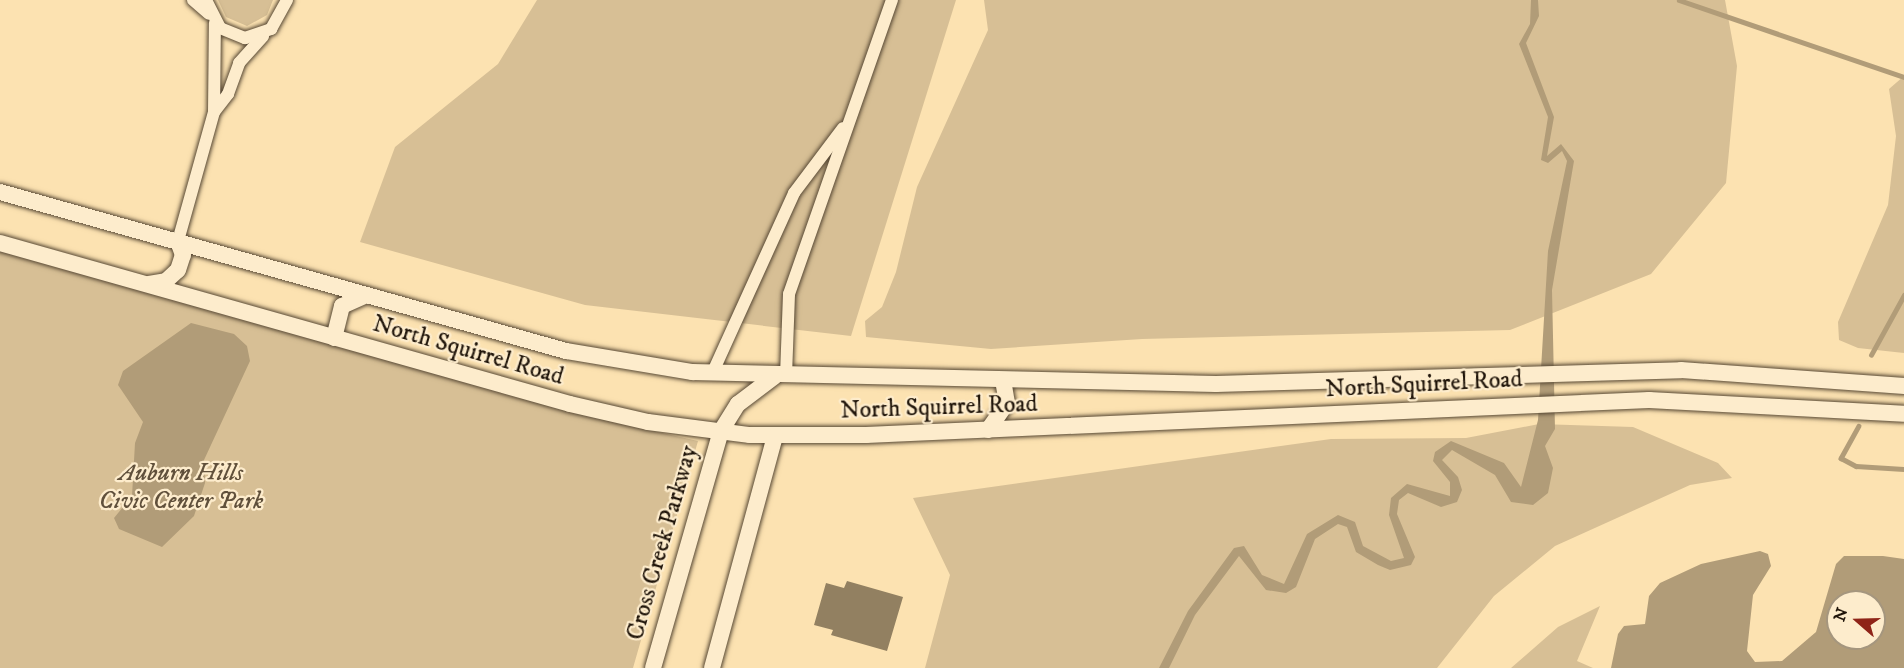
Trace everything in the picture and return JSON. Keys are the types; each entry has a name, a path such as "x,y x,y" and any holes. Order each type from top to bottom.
{"main road":[{"name":"North Squirrel Road","path":"0,192 594,358 712,374 1216,384 1595,372 1761,372 1904,386"},
{"path":"145,284 166,281 178,270 183,255 178,241"},
{"name":"North Squirrel Road","path":"0,243 596,411 721,431 775,436 988,430 1595,401 1764,403 1904,414"},
{"path":"334,338 342,306 367,295"},
{"name":"Cross Creek Parkway","path":"653,668 721,431 738,404 781,376"},
{"path":"988,430 1007,403 1002,381"},
{"path":"712,668 775,436"}],"street":[{"path":"193,0 212,18 238,37 265,34"},
{"path":"178,241 214,112 212,18 206,0"},
{"path":"214,112 228,94 239,63 281,18 287,0"},
{"path":"781,376 789,294 892,0"},
{"path":"712,374 794,193 849,120"}],"green space":[{"path":"218,0 273,0 267,15 247,26 226,17"},
{"path":"537,0 956,0 851,336 585,305 360,242 395,147 498,64"},
{"path":"984,0 1725,0 1737,66 1726,183 1651,274 1510,330 1142,339 991,349 866,337 865,321 882,307 896,272 917,187 988,30"},
{"path":"1904,76 1904,353 1858,348 1839,340 1838,322 1888,205 1896,136 1889,89"},
{"name":"Auburn Hills Civic Center Park","path":"0,250 573,413 698,441 633,668 0,668"},
{"path":"1539,424 1633,427 1718,463 1732,478 1690,485 1555,546 1494,596 1437,668 925,668 950,575 913,498 1331,439 1466,438"},
{"path":"1600,606 1577,661 1593,668 1511,668 1558,627"}],"shaded area":[{"path":"1531,0 1538,0 1539,16 1526,43 1554,117 1547,156 1561,144 1574,161 1552,290 1555,429 1545,446 1553,468 1548,493 1533,505 1511,502 1495,475 1452,450 1442,460 1458,477 1462,490 1457,502 1441,507 1408,493 1399,500 1397,514 1415,557 1411,565 1390,570 1378,565 1356,552 1347,527 1338,524 1315,539 1296,587 1286,593 1266,590 1239,556 1195,615 1169,668 1159,668 1188,611 1234,548 1244,546 1262,575 1284,584 1307,534 1338,515 1355,522 1363,546 1391,561 1404,558 1389,515 1391,498 1407,484 1450,496 1450,482 1433,461 1435,452 1451,441 1504,463 1521,487 1538,420 1548,251 1567,161 1562,151 1548,163 1541,160 1548,117 1519,44 1530,24"},
{"path":"191,323 234,334 247,346 250,361 204,460 205,483 194,516 162,547 119,529 114,518 132,496 135,443 143,422 118,385 123,371"},
{"path":"1760,551 1768,554 1771,566 1753,595 1747,651 1755,662 1782,661 1816,632 1826,598 1826,650 1886,650 1886,590 1828,590 1836,564 1844,556 1883,556 1904,559 1904,668 1611,668 1618,634 1624,626 1645,624 1649,596 1660,583 1701,564"}],"building":[{"path":"847,581 903,597 887,651 831,635 833,630 814,625 826,583 844,588"}],"waterway":[{"path":"1679,0 1904,77"},
{"path":"1871,355 1904,295"},
{"path":"1859,426 1841,458 1856,466 1904,469"}]}
